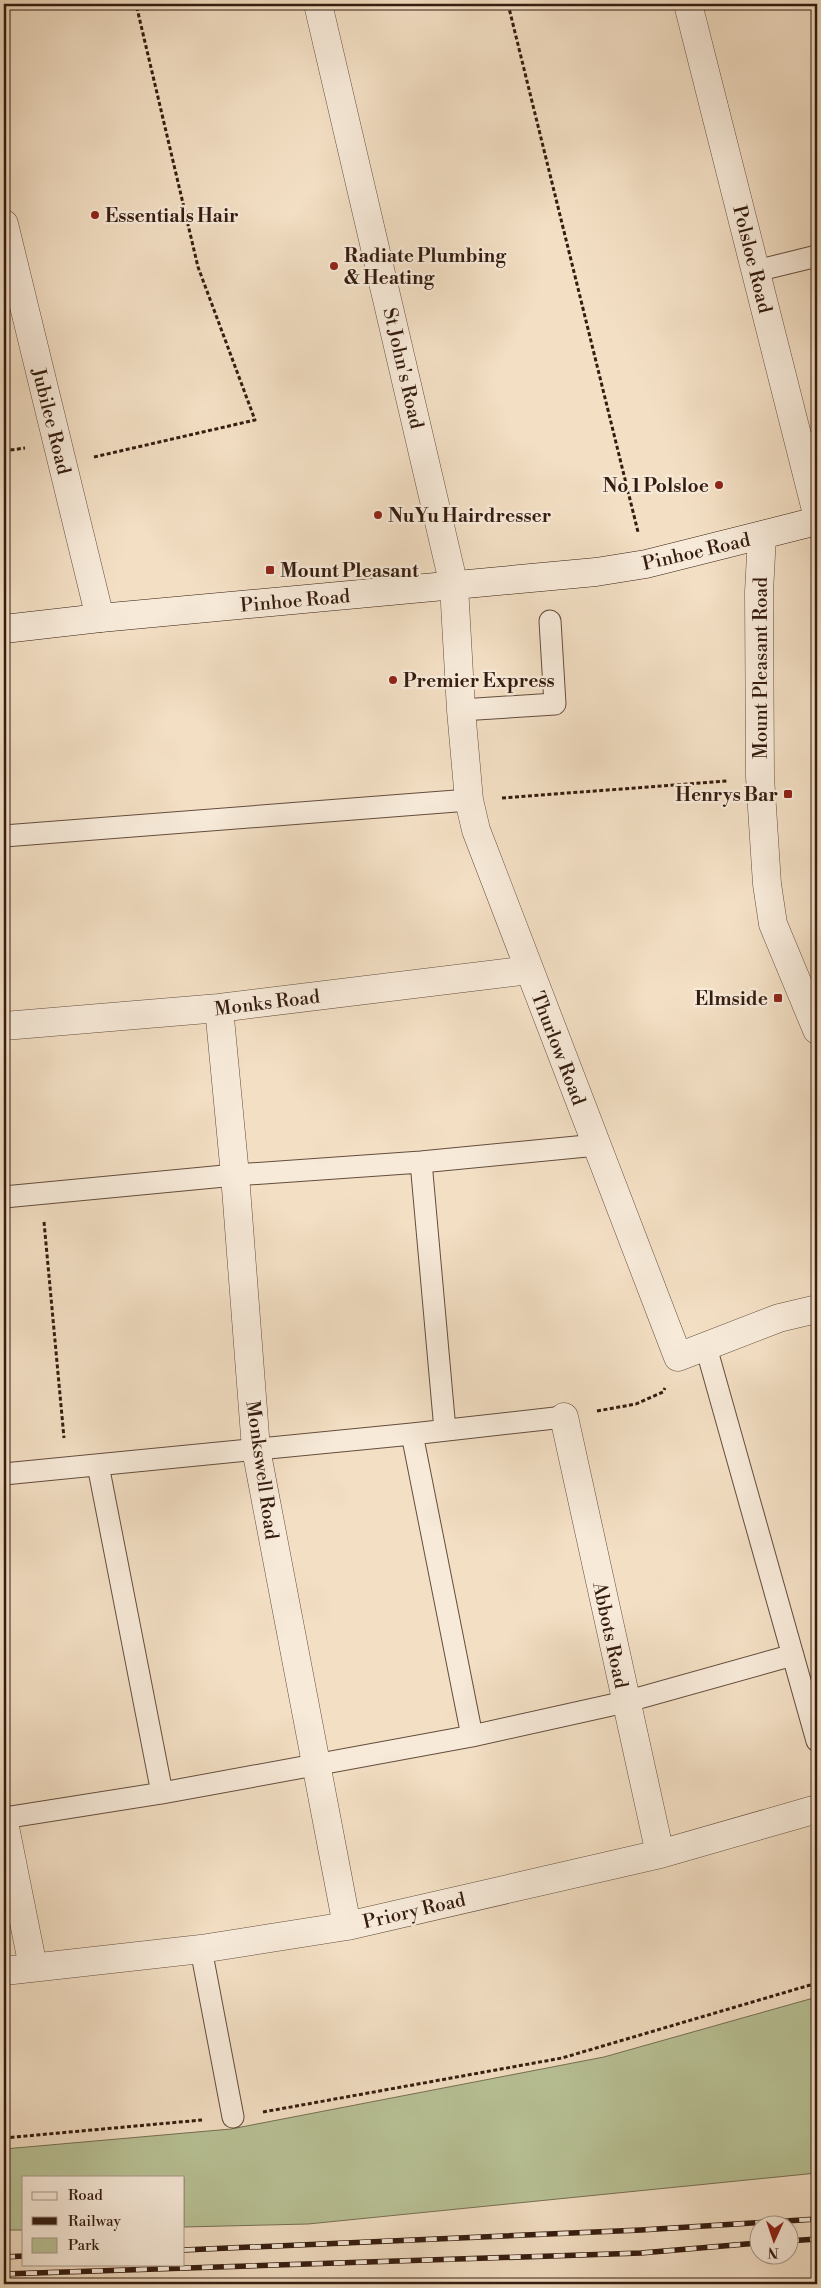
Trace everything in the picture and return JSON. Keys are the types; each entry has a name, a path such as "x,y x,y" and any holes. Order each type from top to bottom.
{"street":[{"name":"St John's Road","path":"318,4 454,586"},
{"name":"Polsloe Road","path":"688,4 817,514"},
{"name":"Jubilee Road","path":"4,224 10,274 62,464 100,618"},
{"name":"Pinhoe Road","path":"4,629 100,618 596,572 646,564 817,521"},
{"name":"Mount Pleasant Road","path":"762,536 759,592 760,777 766,884 773,924 808,984 817,1030"},
{"name":"Thurlow Road","path":"454,586 461,710 469,800 476,830 678,1357"},
{"name":"Monks Road","path":"4,1026 219,1008 529,970"},
{"name":"Monkswell Road","path":"219,1008 235,1175 256,1449 347,1926"},
{"path":"678,1357 779,1318 817,1309"},
{"name":"Abbots Road","path":"564,1417 660,1854"},
{"name":"Priory Road","path":"4,1970 201,1949 347,1926 660,1854 817,1809"},
{"path":"4,1822 33,1967"}],"lane":[{"path":"756,271 817,256"},
{"path":"461,710 555,704 550,621"},
{"path":"4,836 469,800"},
{"path":"4,1197 235,1175 422,1162 597,1145"},
{"path":"422,1162 445,1430"},
{"path":"706,1347 817,1741"},
{"path":"4,1474 412,1434 564,1417"},
{"path":"412,1434 472,1736"},
{"path":"98,1465 162,1793"},
{"path":"4,1818 162,1793 472,1736 626,1702 792,1656"},
{"path":"201,1949 233,2117"}],"path":[{"path":"62,464 255,420 198,267 136,4"},
{"path":"508,4 646,564"},
{"path":"469,800 760,777"},
{"path":"41,1194 67,1468"},
{"path":"564,1417 636,1404 662,1392 678,1357"},
{"path":"4,2138 233,2117 562,2058 817,1983"}],"green space":[{"path":"817,1997 817,2173 308,2224 185,2227 185,2176 22,2176 22,2230 4,2230 4,2149 231,2129 604,2057"}],"railway":[{"path":"185,2250 641,2230 817,2219"},
{"path":"798,2240 817,2239"},
{"path":"4,2274 641,2253 748,2244"},
{"path":"4,2257 22,2256"}],"place":[{"name":"Essentials Hair","path":"95,215"},
{"name":"Radiate Plumbing & Heating","path":"334,266"},
{"name":"No 1 Polsloe","path":"719,485"},
{"name":"NuYu Hairdresser","path":"378,515"},
{"name":"Mount Pleasant","path":"270,570"},
{"name":"Premier Express","path":"393,680"},
{"name":"Henrys Bar","path":"788,794"},
{"name":"Elmside","path":"778,998"}]}
